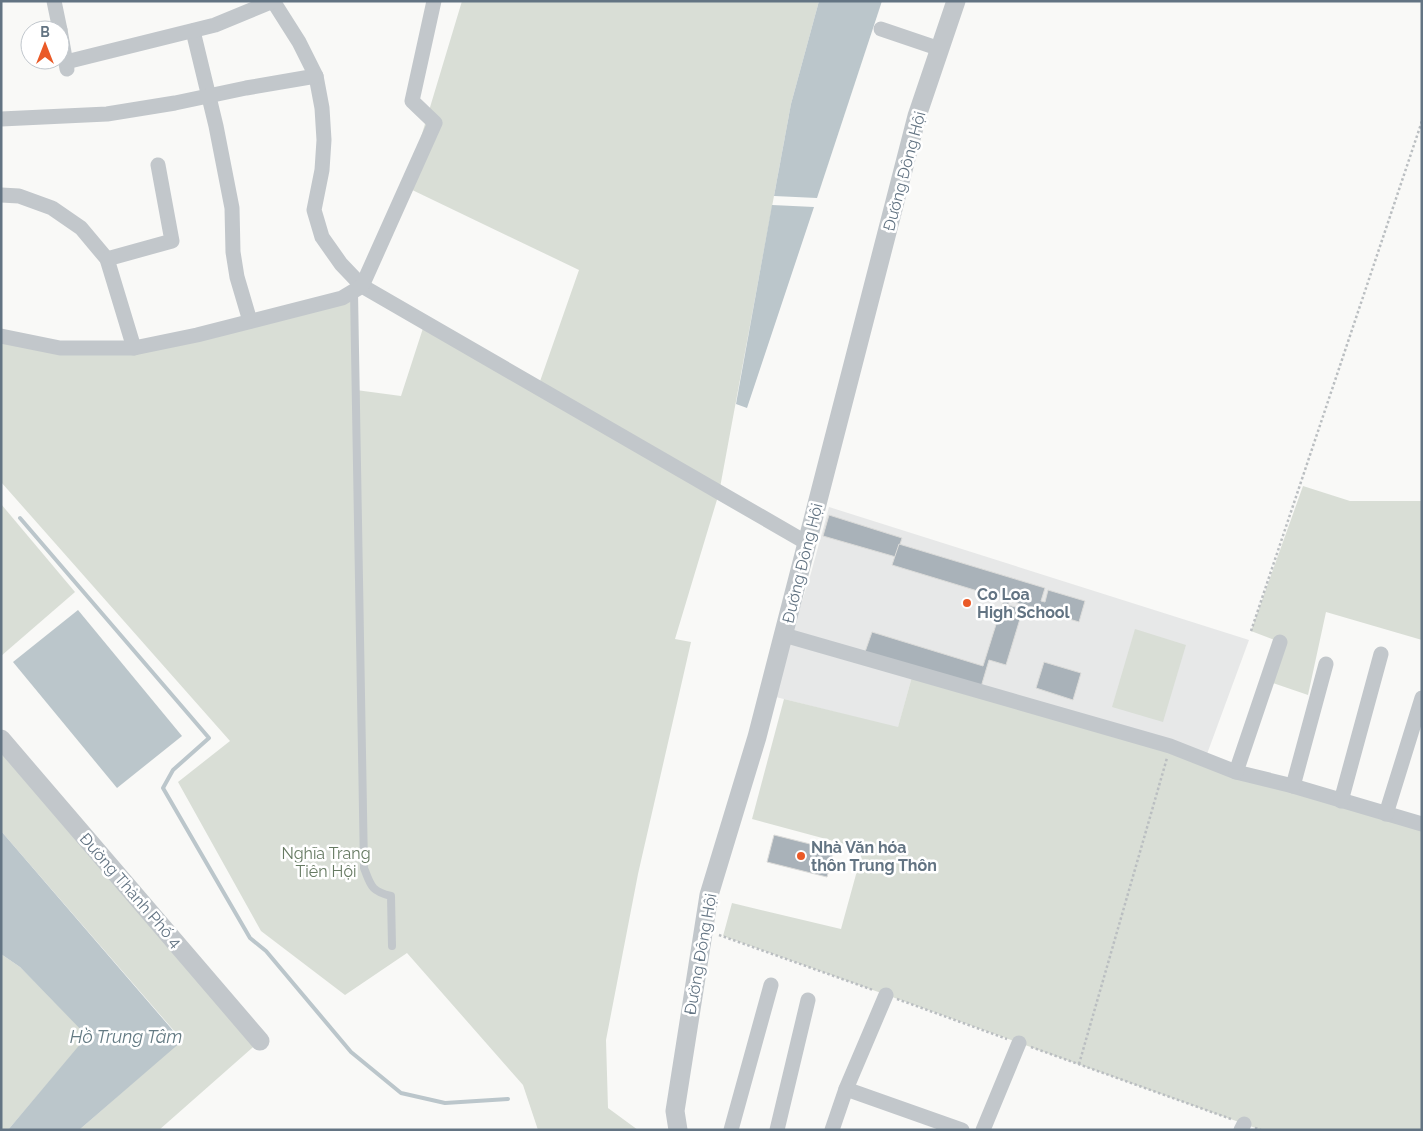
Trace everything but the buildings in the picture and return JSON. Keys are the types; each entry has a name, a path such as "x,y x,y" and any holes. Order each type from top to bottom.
{"street":[{"path":"54,1 58,20"},
{"path":"70,64 215,25 273,1 299,42 316,76 322,108 324,140 322,170 314,210 322,237 358,289 807,544"},
{"path":"1,336 60,348 134,348 197,335 342,298 358,289 435,123 412,101 434,1"},
{"name":"Đường Đông Hội","path":"678,1130 675,1111 709,895 757,737 803,570 807,544 917,116 956,1"},
{"path":"881,29 940,49"},
{"path":"194,31 210,96 232,208 233,252 237,277 250,321"},
{"path":"1,119 108,114 175,104 316,76"},
{"path":"108,260 172,241 158,165"},
{"path":"1,195 19,196 52,208 81,228 108,260 134,348"},
{"path":"784,635 1170,746 1236,772 1293,786 1422,824"},
{"path":"1236,772 1280,642"},
{"path":"1341,801 1381,654"},
{"path":"1293,786 1326,664"},
{"path":"1386,814 1422,698"},
{"name":"Đường Thành Phố 4","path":"1,739 260,1042"},
{"path":"731,1130 771,985"},
{"path":"832,1130 846,1089 886,995"},
{"path":"777,1130 808,1000"},
{"path":"982,1130 1019,1043"},
{"path":"846,1089 962,1130"}],"lane":[{"path":"358,289 364,868 370,883 377,892 391,896 392,946"}],"path":[{"path":"1251,631 1422,121"},
{"path":"1079,1064 1170,746"},
{"path":"703,929 1079,1064 1243,1127 1261,1130"}],"shaded area":[{"name":"Co Loa High School","path":"829,507 1249,640 1207,754 792,633"},
{"path":"784,635 913,673 898,728 768,695"}],"green space":[{"name":"Nghĩa Trang Tiên Hội","path":"462,1 819,1 791,104 719,493 675,639 691,642 638,874 606,1040 608,1108 638,1130 538,1130 523,1085 407,953 345,995 261,931 178,782 230,741 1,482 1,337 134,348 354,292 356,390 401,396 425,322 538,387 579,270 406,187"},
{"path":"1303,486 1350,501 1422,501 1422,640 1326,612 1308,695 1267,681 1280,642 1251,631"},
{"path":"1,504 75,592 1,656"},
{"path":"1135,629 1186,645 1163,722 1112,707"},
{"path":"913,673 1422,823 1422,1130 1261,1130 723,936 732,903 841,929 863,849 752,819 784,699 898,727"},
{"path":"1,739 260,1041 159,1130 79,1130 182,1040 1,831"},
{"path":"1,954 20,967 88,1036 8,1130 1,1130"}],"water":[{"path":"819,1 882,1 817,198 774,196 791,104"},
{"path":"772,205 814,207 747,408 736,404"},
{"path":"78,610 182,736 117,788 13,662"},
{"name":"Hồ Trung Tâm","path":"1,831 182,1041 79,1130 8,1130 87,1036 20,967 1,954"}],"waterway":[{"path":"20,518 209,738 173,770 163,788 250,938 266,951 351,1052 401,1093 445,1103 508,1099"}],"place":[{"name":"Co Loa High School","path":"967,603"},
{"name":"Nhà Văn hóa thôn Trung Thôn","path":"801,856"}]}
